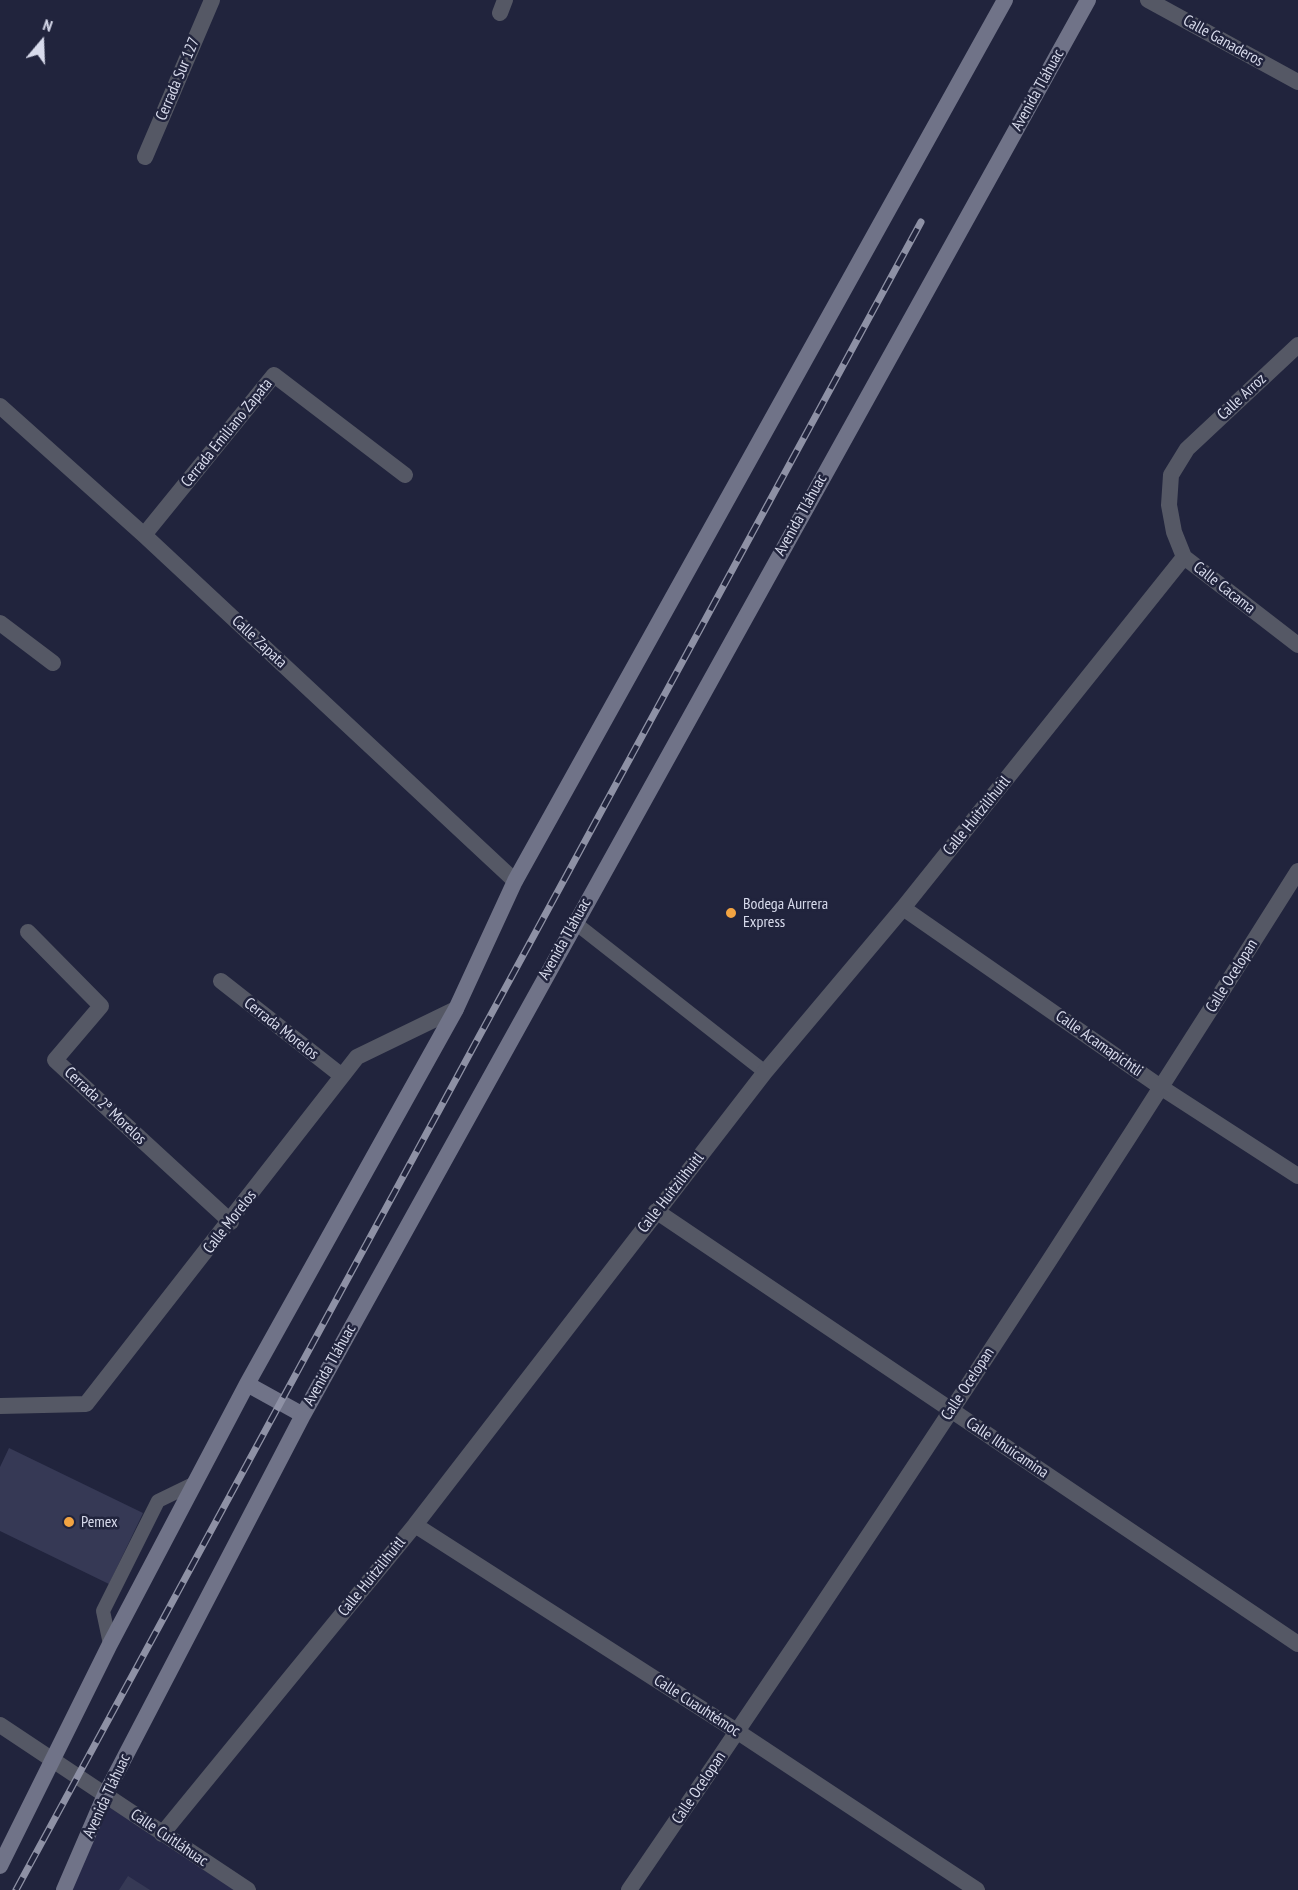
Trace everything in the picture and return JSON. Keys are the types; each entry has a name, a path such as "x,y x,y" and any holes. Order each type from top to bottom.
{"main road":[{"path":"0,1866 110,1644 247,1384 456,1009 515,881 1005,0"},
{"name":"Avenida Tláhuac","path":"64,1890 105,1795 303,1415 574,922 1088,0"},
{"path":"247,1384 303,1415"}],"street":[{"name":"Cerrada Sur 127","path":"145,157 212,0"},
{"name":"Calle Ganaderos","path":"1148,0 1298,82"},
{"name":"Calle Arroz","path":"1187,449 1298,345"},
{"name":"Cerrada Emiliano Zapata","path":"144,536 274,375 405,475"},
{"name":"Calle Zapata","path":"0,406 144,536 515,881"},
{"name":"Calle Cacama","path":"1187,449 1171,475 1169,505 1174,532 1184,557 1298,645"},
{"name":"Calle Huitzilihuitl","path":"162,1834 415,1525 765,1072 903,908 1184,557"},
{"path":"0,623 53,663"},
{"name":"Calle Ocelopan","path":"629,1890 738,1732 951,1410 1162,1088 1298,871"},
{"name":"Calle Acamapichtli","path":"903,908 1162,1088 1298,1176"},
{"name":"Cerrada 2ª Morelos","path":"28,932 100,1006 55,1060 231,1222"},
{"name":"Cerrada Morelos","path":"221,981 342,1076"},
{"name":"Calle Morelos","path":"0,1407 87,1404 231,1222 357,1057 456,1009"},
{"name":"Calle Ilhuicamina","path":"656,1211 1298,1644"},
{"name":"Calle Cuauhtémoc","path":"415,1525 738,1732 977,1890"},
{"name":"Calle Cuitláhuac","path":"0,1725 248,1890"}],"lane":[{"path":"574,922 765,1072"},
{"path":"110,1644 103,1611 158,1501 195,1483"}],"shaded area":[{"path":"105,1795 248,1890 61,1890"}],"building":[{"name":"Pemex","path":"9,1448 143,1513 109,1584 0,1531 0,1467"},
{"path":"128,1876 150,1890 119,1890"}],"railway":[{"path":"16,1890 921,222"}],"place":[{"name":"Bodega Aurrera Express","path":"731,913"},
{"name":"Pemex","path":"69,1522"}]}
